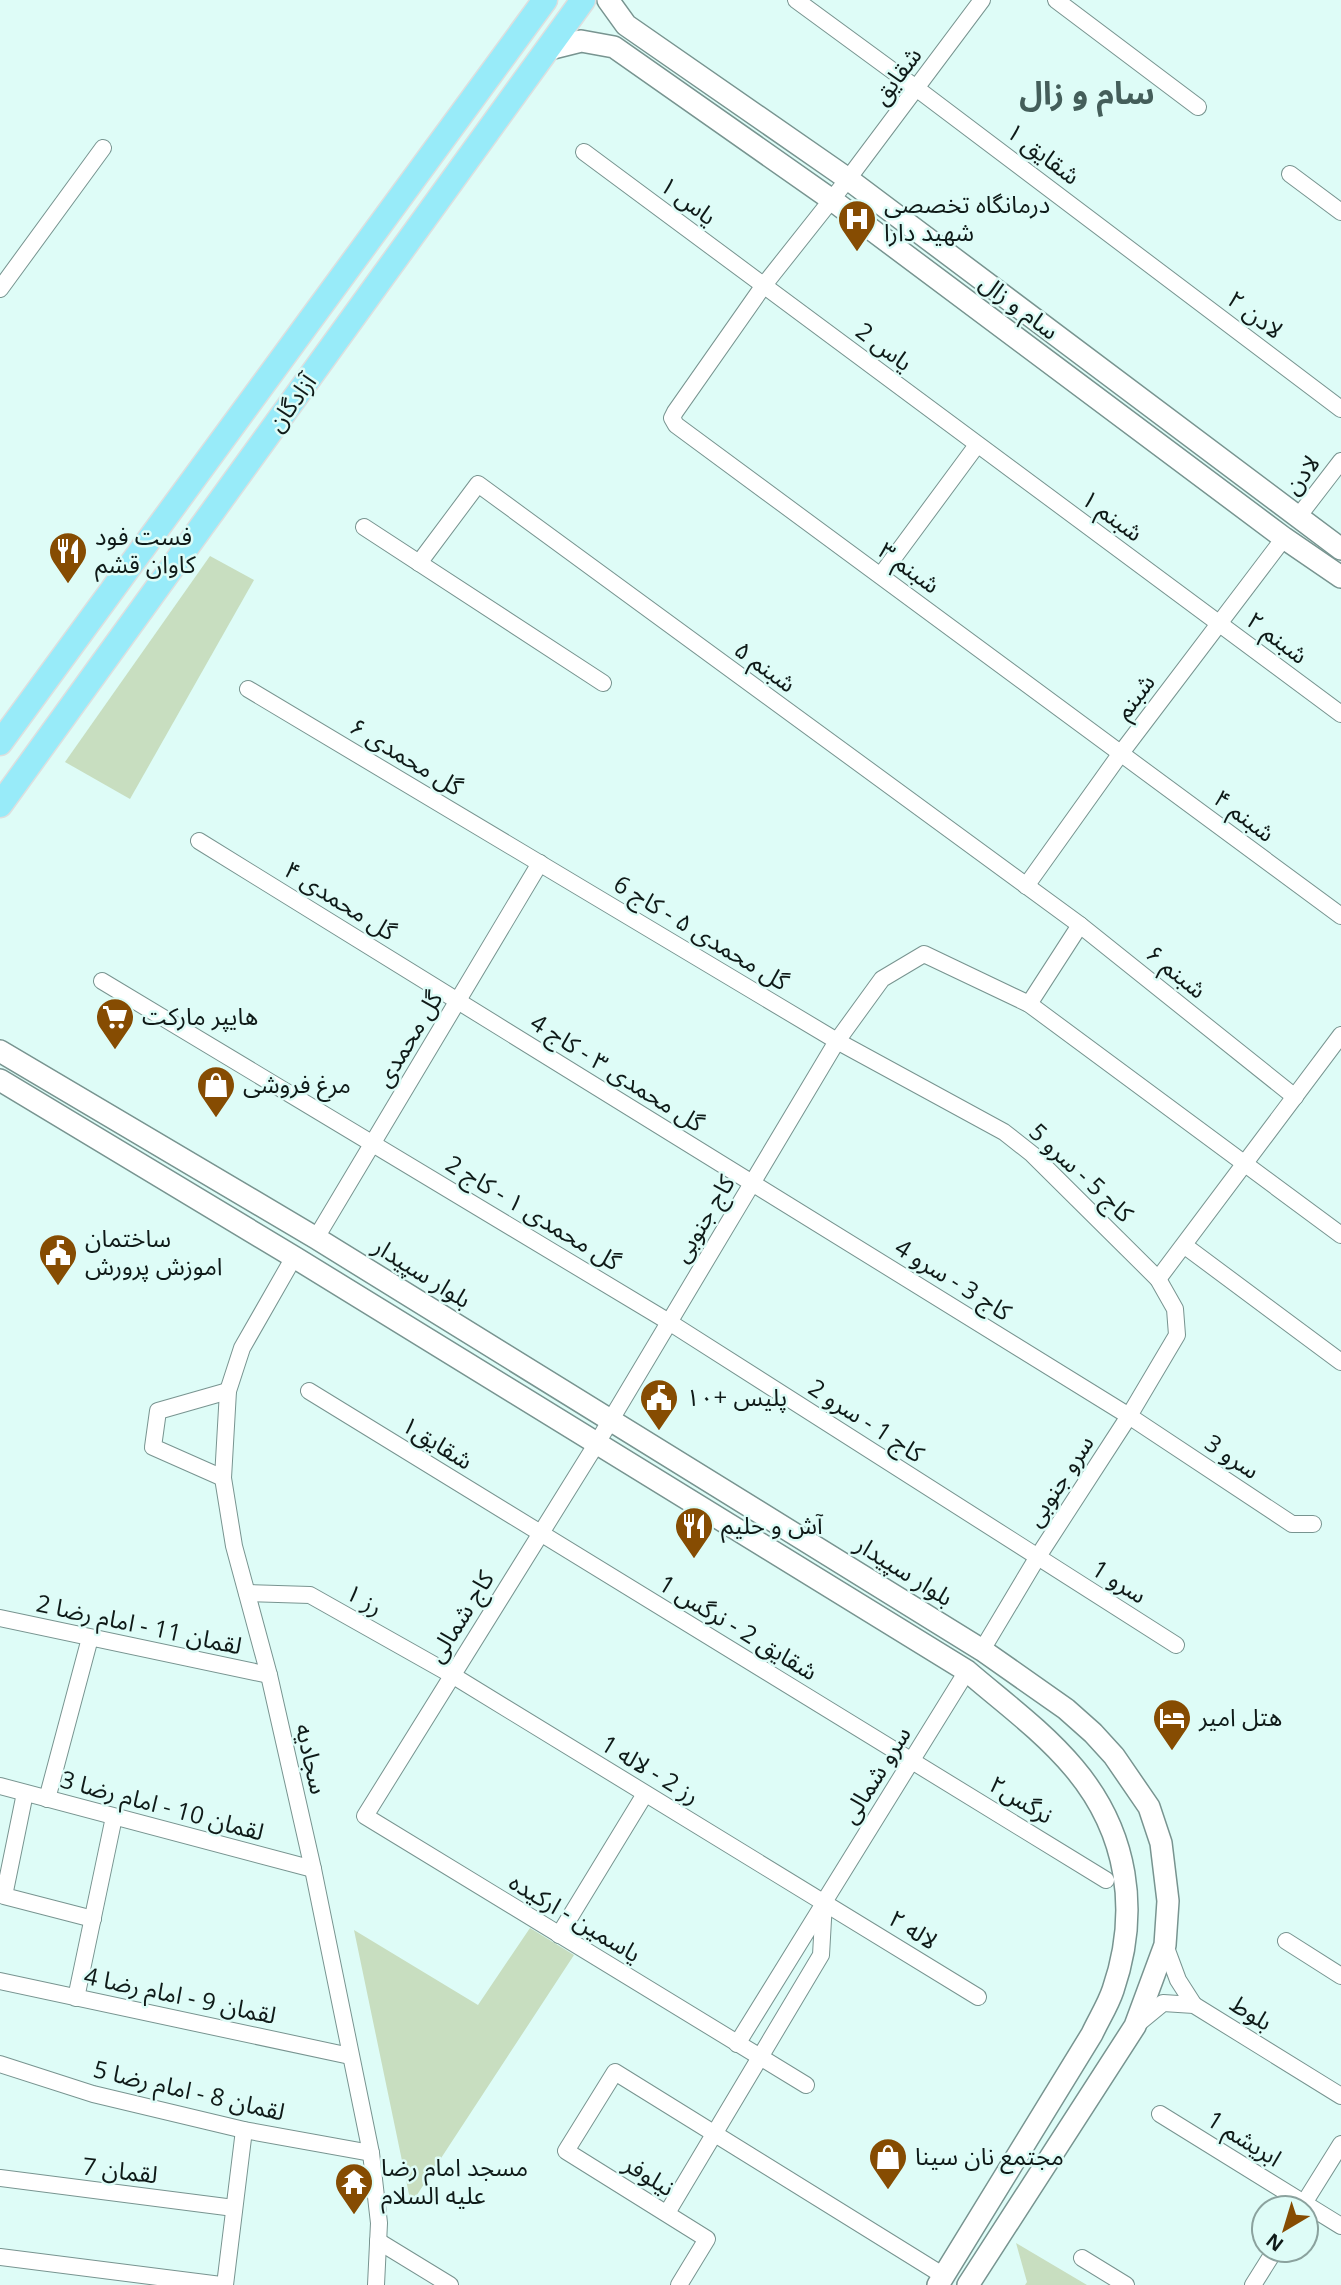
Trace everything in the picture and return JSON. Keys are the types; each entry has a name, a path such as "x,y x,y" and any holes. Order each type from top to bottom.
{"main road":[{"name":"آزادگان","path":"0,743 545,0"},
{"name":"آزادگان","path":"0,805 583,0"},
{"path":"345,274 372,294"}],"street":[{"name":"سام و زال","path":"608,0 626,25 848,179 1341,549"},
{"name":"شقایق ۱","path":"796,0 1142,257"},
{"name":"شقایق","path":"673,418 764,285 832,200 982,0"},
{"path":"1056,0 1198,107"},
{"name":"سام و زال","path":"549,49 582,41 614,47 832,200 1284,538 1341,577"},
{"path":"0,289 103,148"},
{"name":"یاس ۱","path":"584,152 764,285"},
{"path":"1290,174 1341,212"},
{"name":"لادن ۲","path":"1142,257 1341,409"},
{"name":"یاس 2","path":"764,285 978,445"},
{"name":"شبنم ۳","path":"673,418 676,425 1121,753"},
{"path":"881,575 978,445"},
{"name":"شبنم ۱","path":"978,445 1220,623"},
{"name":"لادن","path":"1298,517 1341,461"},
{"name":"شبنم ۵","path":"419,563 478,484 1026,886"},
{"path":"364,527 603,683"},
{"name":"شبنم","path":"1026,886 1121,753 1284,538"},
{"name":"شبنم ۲","path":"1220,623 1341,714"},
{"name":"گل محمدی ۶","path":"248,689 540,863"},
{"name":"شبنم ۴","path":"1121,753 1341,916"},
{"name":"گل محمدی ۴","path":"198,841 458,1001"},
{"name":"گل محمدی","path":"316,1238 540,863"},
{"name":"گل محمدی ۵ - کاج 6","path":"540,863 837,1041"},
{"name":"شبنم ۶","path":"1026,886 1080,925 1295,1097"},
{"path":"1080,925 1029,1004 1341,1235"},
{"name":"کاج جنوبی","path":"597,1443 837,1041 882,979 924,954 1029,1004"},
{"name":"گل محمدی ۱ - کاج 2","path":"102,982 670,1322"},
{"name":"گل محمدی ۳ - کاج 4","path":"458,1001 752,1183"},
{"path":"1158,1279 1341,1035"},
{"name":"کاج 5 - سرو 5","path":"837,1041 1004,1132 1032,1154 1158,1279 1175,1309 1177,1335"},
{"name":"بلوار سپیدار","path":"0,1051 316,1238 982,1650 1066,1709 1114,1756 1149,1807 1161,1843 1168,1901 1165,1945 1135,2026 968,2285"},
{"path":"0,1080 967,1671 1038,1731 1074,1768 1101,1805 1119,1847 1127,1895 1125,1938 1113,1990 1092,2034 941,2280 714,2133"},
{"name":"کاج 3 - سرو 4","path":"752,1183 1129,1416"},
{"path":"1185,1246 1341,1362"},
{"name":"سجادیه","path":"294,1258 242,1348 228,1391 223,1478 234,1546 269,1675 313,1869 371,2153 379,2223 376,2285"},
{"name":"کاج 1 - سرو 2","path":"670,1322 1037,1558"},
{"name":"سرو جنوبی","path":"982,1650 1177,1335"},
{"path":"223,1478 153,1447 158,1411 228,1391"},
{"name":"شقایق۱","path":"309,1391 541,1534"},
{"name":"سرو 3","path":"1129,1416 1292,1524 1313,1524"},
{"name":"کاج شمالی","path":"365,1816 597,1443"},
{"name":"شقایق 2 - نرگس 1","path":"541,1534 912,1760"},
{"name":"سرو 1","path":"1037,1558 1175,1645"},
{"name":"رز ۱","path":"247,1593 310,1595 452,1675"},
{"name":"لقمان 11 - امام رضا 2","path":"0,1618 269,1675"},
{"path":"47,1799 90,1638"},
{"name":"سرو شمالی","path":"737,2044 967,1671"},
{"name":"رز 2 - لاله 1","path":"452,1675 824,1902"},
{"name":"نرگس۲","path":"912,1760 1106,1880"},
{"name":"لقمان 10 - امام رضا 3","path":"0,1786 313,1869"},
{"path":"25,1793 4,1896 93,1919"},
{"path":"559,1935 645,1794"},
{"name":"یاسمین - ارکیده","path":"365,1816 806,2085"},
{"path":"76,1997 114,1817"},
{"name":"سرو شمالی","path":"667,2213 821,1955 824,1902"},
{"name":"لاله ۲","path":"824,1902 978,1997"},
{"path":"1286,1941 1341,1976"},
{"path":"1165,1945 1178,1980 1194,2005"},
{"name":"لقمان 9 - امام رضا 4","path":"0,1981 350,2056"},
{"name":"بلوط","path":"1135,2026 1164,2003 1194,2005 1341,2096"},
{"name":"لقمان 8 - امام رضا 5","path":"0,2064 93,2094 244,2130 371,2153"},
{"name":"نیلوفر","path":"679,2285 707,2239 566,2151 615,2072 714,2133"},
{"name":"ابریشم 1","path":"1160,2114 1284,2194"},
{"path":"0,2257 223,2285 244,2130"},
{"path":"1310,2194 1341,2144"},
{"name":"لقمان 7","path":"0,2178 234,2208"},
{"name":"ابریشم 1","path":"1320,2215 1341,2226"},
{"path":"378,2241 450,2285"},
{"path":"1082,2258 1126,2285"},
{"path":"1253,2285 1266,2264"}],"green space":[{"path":"210,556 254,580 130,799 65,762"},
{"path":"530,1928 574,1955 411,2204 354,1930 478,2005"},
{"path":"1016,2243 1087,2285 1025,2285 1027,2282"}],"place":[{"name":"درمانگاه تخصصى شهید دارا","path":"857,253"},
{"name":"فست فود كاوان قشم","path":"68,585"},
{"name":"هایپر مارکت","path":"115,1051"},
{"name":"مرغ فروشی","path":"216,1119"},
{"name":"ساختمان اموزش پرورش","path":"58,1287"},
{"name":"پلیس +۱۰","path":"659,1432"},
{"name":"آش و حلیم","path":"694,1560"},
{"name":"هتل امیر","path":"1172,1752"},
{"name":"مجتمع نان سینا","path":"888,2191"},
{"name":"مسجد امام رضا علیه السلام","path":"354,2216"}],"district":[{"name":"سام و زال","path":"1087,93"}]}
